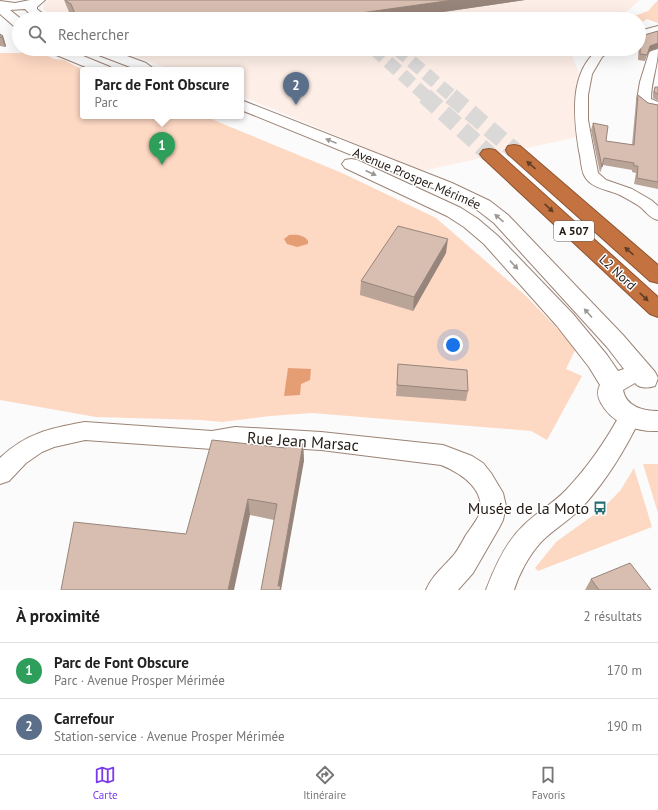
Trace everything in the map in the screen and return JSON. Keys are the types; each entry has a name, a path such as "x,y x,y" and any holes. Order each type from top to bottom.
{"highway":[{"name":"L2 Nord","path":"514,150 658,276"},
{"name":"L2 Nord","path":"489,154 658,309"}],"street":[{"path":"0,6 19,7 36,1"},
{"path":"34,12 31,10 30,6 36,1"},
{"path":"0,6 12,17"},
{"path":"646,33 658,29"},
{"path":"657,53 644,92 644,100 651,105 658,106"},
{"path":"71,56 98,67"},
{"path":"115,56 143,67"},
{"path":"597,56 586,74 582,94 580,120 590,174 600,183 626,192 645,203 658,215"},
{"name":"Avenue Prosper Mérimée","path":"244,106 446,187 483,205 501,219 652,382"},
{"name":"Avenue Prosper Mérimée","path":"239,119 350,163 454,212 471,223 491,240 566,320 594,355 613,384"},
{"path":"652,382 627,377 618,379 610,390 611,397 615,405 630,417 647,422 658,422"},
{"path":"500,590 503,581 531,535 566,507 585,487 620,438 630,417"},
{"name":"Rue Jean Marsac","path":"0,474 18,456 34,445 50,438 85,431 212,440 235,436 321,441 443,455 463,463 474,470 490,493 493,506 490,520 463,564 440,590"}],"shaded area":[{"path":"48,0 640,0 626,12 47,12 43,9 44,3"},
{"path":"658,0 658,23 646,20 645,12"},
{"path":"0,53 12,53 12,56 48,56 54,59 64,60 80,68 80,119 211,119 342,173 436,218 526,296 576,348 566,369 582,376 547,440 531,431 312,413 222,422 96,417 0,400"},
{"path":"134,56 572,56 578,70 580,80 574,95 577,137 422,171 244,97 244,67 165,67"},
{"path":"289,235 303,236 307,239 308,244 297,247 287,244 284,239"},
{"path":"288,368 311,369 310,380 301,384 300,395 284,396"},
{"path":"643,464 658,464 658,513"},
{"path":"634,468 652,527 538,571 535,568 556,542 602,509 620,491"}],"building":[{"path":"453,0 368,12 74,12 71,4 66,1"},
{"path":"658,31 658,43 650,46 647,55 646,55 646,35"},
{"path":"655,87 658,87 658,94 654,92"},
{"path":"638,95 648,103 658,105 658,182 637,178 638,166 634,166 634,163 604,158 602,167 593,123 608,126 606,141 634,145"},
{"path":"398,226 448,239 414,297 361,281"},
{"path":"398,364 467,370 468,391 397,385"},
{"path":"212,440 286,448 287,443 303,444 278,586 281,586 280,590 261,590 277,504 248,499 228,590 61,590 74,522 186,534"},
{"path":"630,563 651,590 599,590 591,579"}],"tunnel":[{"path":"382,56 427,97"},
{"path":"405,56 453,97"},
{"path":"425,96 489,154"},
{"path":"451,96 514,150"}],"place":[{"name":"Carrefour","path":"296,105"},
{"name":"Parc de Font Obscure","path":"162,165"},
{"name":"Musée de la Moto","path":"600,508"}]}
